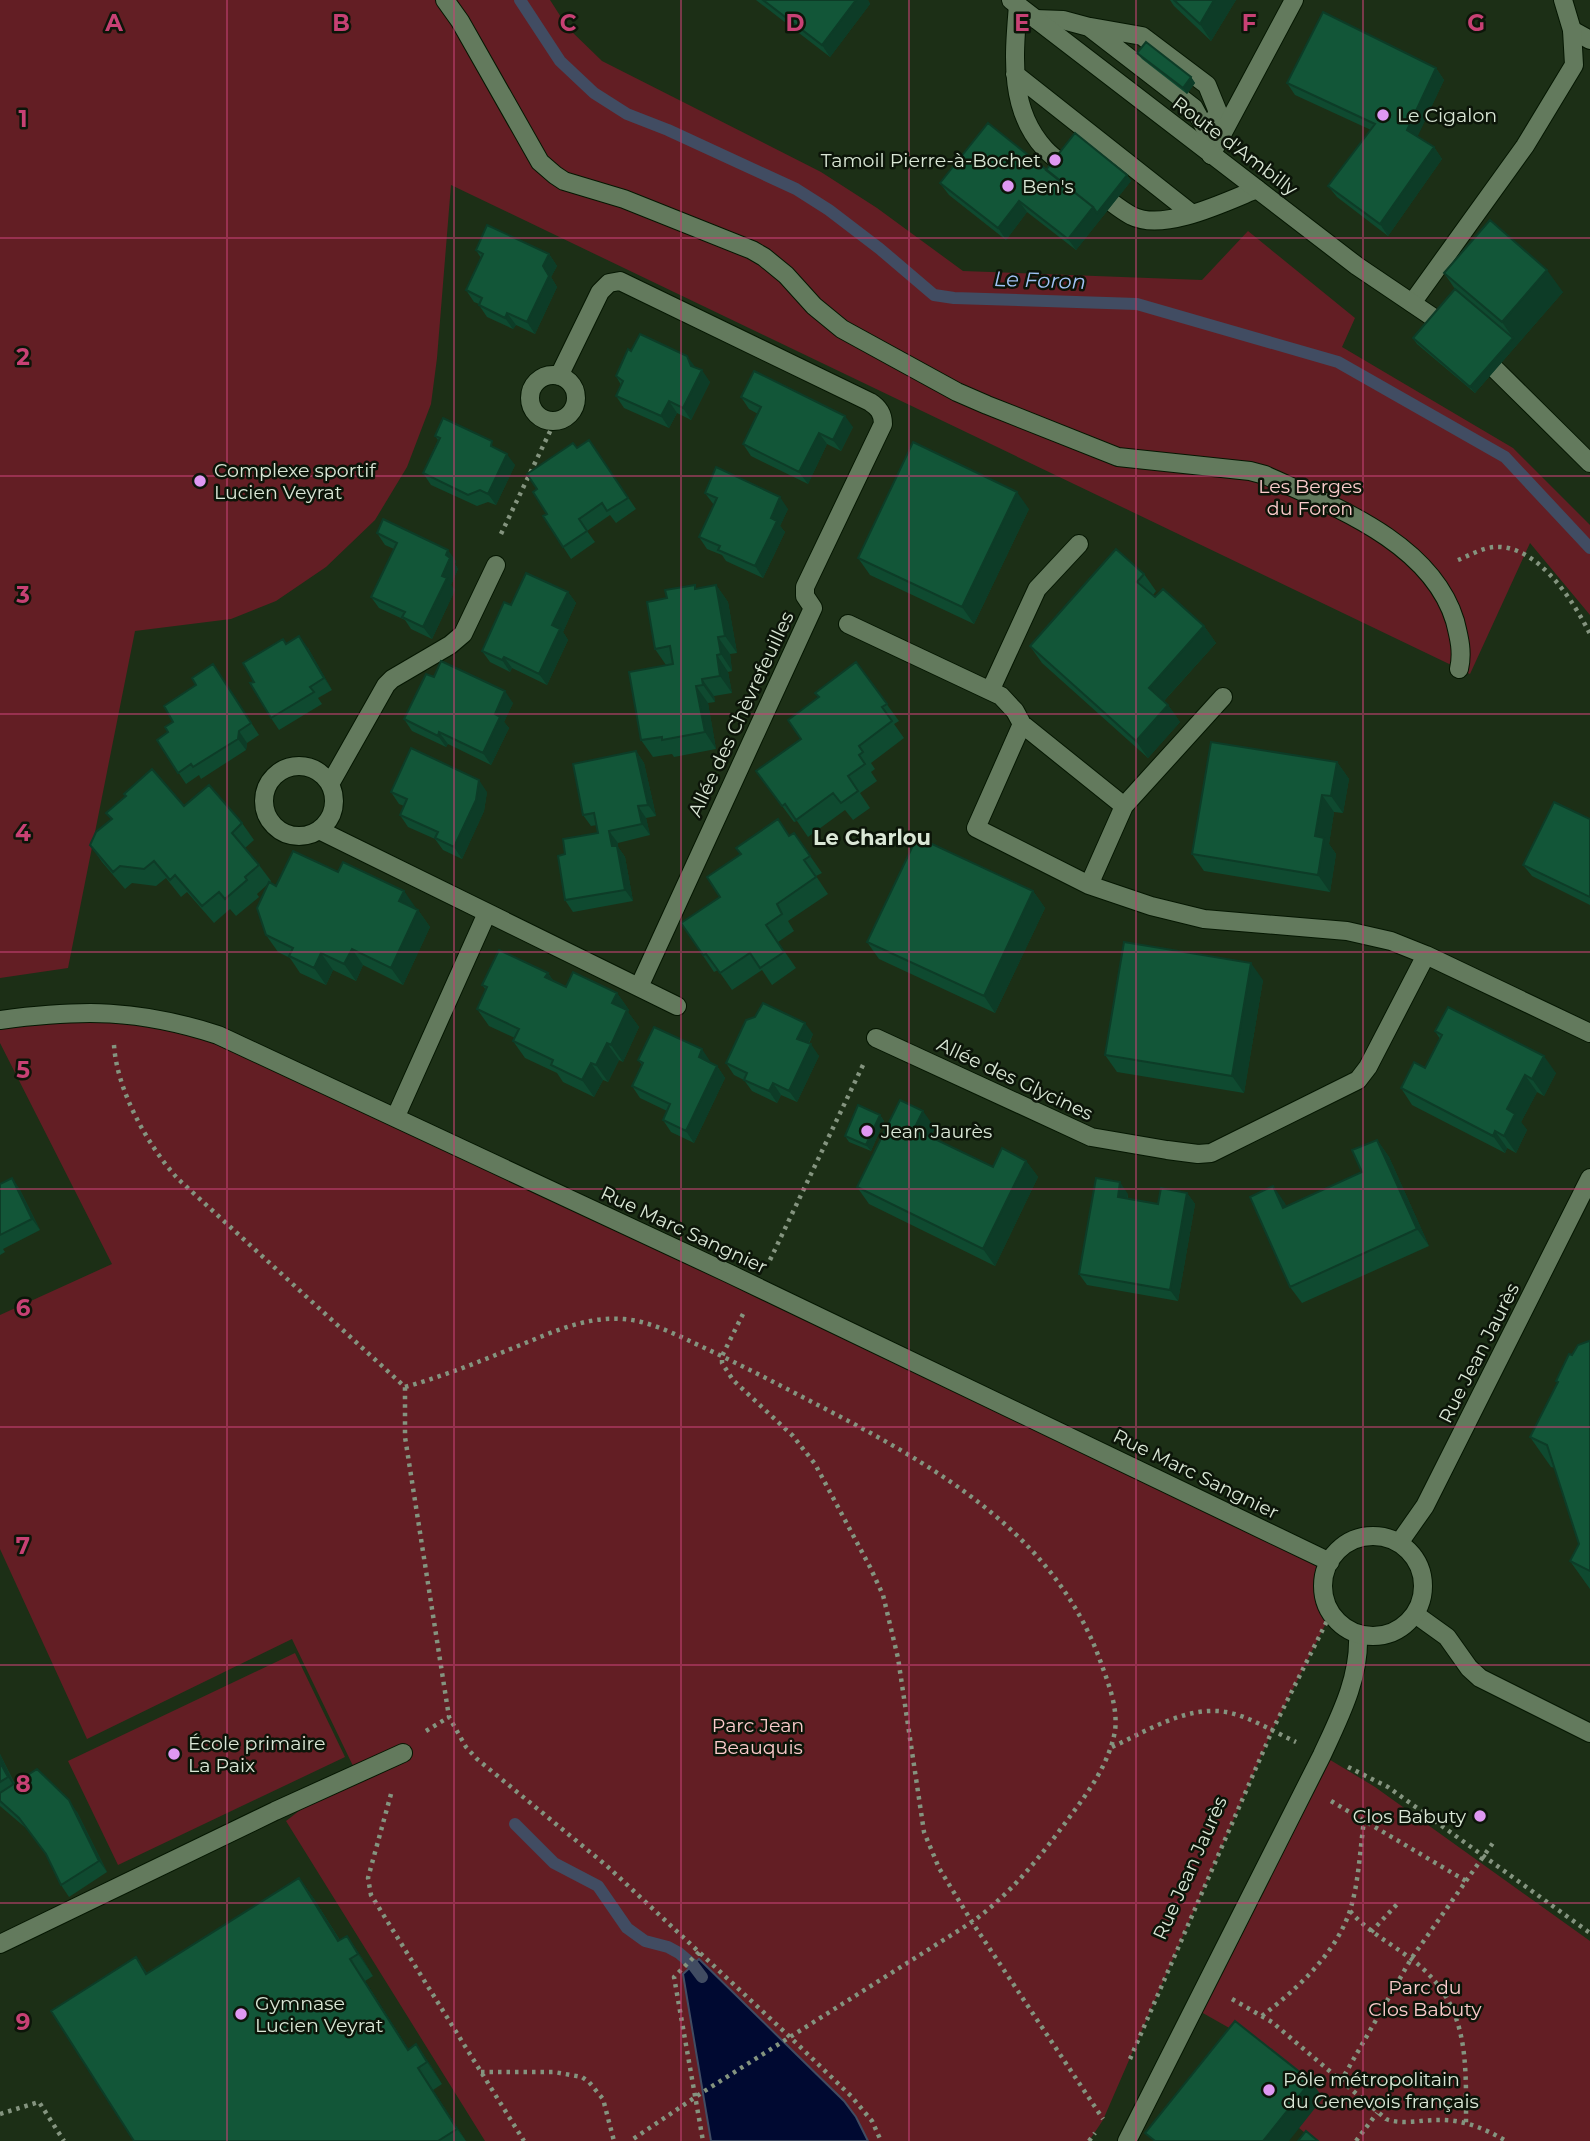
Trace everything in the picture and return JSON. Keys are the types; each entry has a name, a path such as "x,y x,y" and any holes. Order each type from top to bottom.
{"street":[{"path":"445,0 460,21 534,152 555,175 565,181 624,199 752,250 786,275 823,315 842,329 957,392 987,405 1118,457 1250,471 1265,475 1376,528 1428,573 1443,593 1452,614 1461,650 1459,668"},
{"path":"1210,155 1294,0"},
{"path":"1412,303 1525,146 1574,65 1572,30 1563,0"},
{"path":"1015,3 1015,74 1021,109 1031,130 1045,149 1113,204 1133,216 1149,221 1173,219 1257,189"},
{"name":"Route d'Ambilly","path":"1015,3 1357,266 1437,320"},
{"path":"1035,19 1063,20 1142,36 1207,85 1218,112 1207,132"},
{"path":"1089,27 1194,108 1207,132 1210,155"},
{"path":"1572,30 1590,40"},
{"path":"1015,74 1191,213"},
{"name":"Allée des Chèvrefeuilles","path":"559,376 600,292 609,283 620,281 870,402 878,408 883,418 883,424 805,587 805,596 813,608 639,987"},
{"path":"1495,369 1590,463"},
{"path":"559,376 573,386 576,398 570,414 555,421 542,419 530,403 533,386 541,378 559,376"},
{"path":"991,689 1032,597 1079,544"},
{"path":"330,784 386,684 450,645 463,634 496,565"},
{"path":"848,624 991,689 1008,703 1022,724 1124,806"},
{"path":"1089,885 1124,806 1223,697"},
{"path":"1022,724 976,828 1089,885 1151,906 1203,919 1347,931 1391,941 1590,1033"},
{"path":"290,766 314,768 330,784 335,801 334,810 319,830 297,837 282,832 267,816 264,792 271,779 290,766"},
{"path":"319,830 677,1006"},
{"path":"396,1116 487,913"},
{"name":"Allée des Glycines","path":"876,1038 1091,1137 1188,1153 1211,1153 1358,1080 1368,1067 1426,955"},
{"name":"Rue Marc Sangnier","path":"0,1020 114,1012 164,1020 218,1035 757,1287 1330,1562"},
{"name":"Rue Jean Jaurès","path":"1399,1543 1425,1506 1590,1178"},
{"path":"1366,1536 1384,1537 1399,1543 1414,1557 1422,1575 1422,1596 1415,1614 1407,1623 1387,1635 1375,1637 1357,1634 1338,1622 1325,1598 1324,1586 1330,1562 1345,1545 1366,1536"},
{"path":"1415,1614 1447,1637 1469,1668 1480,1678 1590,1733"},
{"path":"1127,2141 1347,1701 1356,1666 1357,1634"},
{"path":"0,1944 275,1811 403,1753"}],"path":[{"path":"496,565 488,562 555,421"},
{"path":"1428,573 1494,547 1524,553 1545,570 1570,601 1590,634"},
{"path":"114,1012 114,1049 122,1083 143,1130 165,1165 178,1180 404,1387 405,1437 449,1717 466,1747 607,1866 790,2037 852,2096 872,2121 881,2141"},
{"path":"876,1038 722,1356 722,1363 733,1380 802,1446 815,1464 870,1567 883,1595 898,1658 924,1832 939,1868 1103,2120"},
{"path":"404,1387 433,1379 571,1325 600,1319 625,1319 650,1325 722,1356 894,1445 925,1463 980,1503 1019,1537 1065,1590 1093,1638 1112,1695 1115,1728 1104,1766 1035,1863 1005,1895 972,1922 630,2141"},
{"name":"Rue Jean Jaurès","path":"1125,2070 1272,1731 1331,1613"},
{"path":"1111,1748 1168,1722 1210,1711 1226,1712 1388,1787 1590,1933"},
{"path":"449,1717 423,1732 403,1753 368,1878 371,1895 524,2141"},
{"path":"1306,1787 1466,1881"},
{"path":"1262,2016 1283,1999 1319,1962 1342,1931 1354,1896 1364,1821"},
{"path":"1340,2081 1411,1959 1494,1840"},
{"path":"1371,1932 1399,1900"},
{"path":"1350,1911 1371,1932 1411,1959 1440,1988 1462,2034 1466,2063 1466,2123"},
{"path":"699,1952 674,1977 703,2141"},
{"path":"1206,1985 1262,2016 1390,2121 1447,2120 1466,2123 1506,2141"},
{"path":"481,2072 554,2072 582,2077 603,2099 614,2141"},
{"path":"0,2114 39,2102 64,2141"},
{"path":"1089,2141 1109,2107"},
{"path":"1356,2141 1377,2113"}],"green space":[{"name":"Les Berges du Foron","path":"0,0 550,0 568,28 602,61 821,172 877,208 963,271 1202,280 1248,231 1355,318 1342,347 1513,448 1590,525 1590,615 1530,543 1470,674 451,185 431,404 407,467 375,520 326,567 276,601 231,619 135,631 68,968 0,978"},
{"name":"Parc Jean Beauquis","path":"0,1020 164,1020 1330,1562 1324,1587 1331,1613 1272,1731 1103,2120 1089,2141 485,2141 286,1821 354,1768 292,1639 87,1739 0,1549 0,1315 112,1264 0,1043"},
{"path":"295,1653 345,1757 118,1865 68,1761"},
{"name":"Parc du Clos Babuty","path":"1322,1755 1375,1787 1590,1941 1590,2141 1315,2141 1299,2128 1247,2038 1194,2008"}],"water":[{"path":"699,1959 844,2101 868,2141 711,2141 683,1974"}],"building":[{"path":"763,0 856,0 822,45"},
{"path":"1174,0 1214,0 1200,24"},
{"name":"Le Cigalon","path":"1323,12 1436,68 1407,130 1434,147 1380,224 1328,186 1375,124 1287,83"},
{"path":"1146,42 1191,77 1183,88 1137,53"},
{"name":"Ben's","path":"988,123 1093,207 1068,239 1019,201 998,228 940,183"},
{"path":"1075,133 1127,175 1097,213 1046,170"},
{"path":"1490,220 1547,270 1502,322 1444,273"},
{"path":"487,225 549,254 543,266 549,276 527,322 507,313 505,318 479,305 482,298 466,290 483,254 476,250"},
{"path":"1455,289 1513,338 1470,387 1413,338"},
{"path":"640,334 687,356 691,366 702,370 683,408 669,401 661,416 616,396 623,381 616,376 628,349 631,351"},
{"path":"754,371 845,416 833,440 819,433 799,472 743,444 761,407 741,397"},
{"path":"443,418 492,441 491,446 507,454 488,494 480,490 468,495 423,473 440,438 435,436"},
{"path":"589,440 628,498 607,511 602,503 579,519 587,531 563,547 543,516 547,514 533,492 537,489 527,474 573,443 577,448"},
{"path":"913,442 1017,492 962,607 858,558"},
{"path":"716,467 780,497 771,518 777,521 755,566 718,550 720,546 699,537 717,498 705,493"},
{"path":"383,519 448,550 446,555 450,558 442,576 447,578 423,627 402,617 405,612 371,597 397,543 377,533"},
{"path":"1116,549 1144,574 1137,582 1155,597 1163,589 1204,626 1149,688 1168,705 1136,741 1030,646"},
{"path":"526,573 568,592 552,625 560,629 539,674 504,657 502,660 482,651 504,602 511,605"},
{"path":"695,585 695,589 716,585 725,636 718,637 721,654 717,655 720,676 702,679 703,685 696,686 705,732 662,740 662,737 641,740 629,672 673,664 670,646 655,649 647,602 667,598 665,590"},
{"path":"299,636 324,678 310,687 314,692 271,718 250,683 254,682 243,663 283,639 286,644"},
{"path":"441,661 505,691 495,714 500,717 483,753 439,732 438,736 404,719 426,674 434,677"},
{"path":"856,662 887,704 882,707 892,721 859,746 863,752 859,755 865,764 848,776 858,791 841,803 833,793 796,820 756,771 801,739 788,720 819,697 815,693"},
{"path":"213,664 251,723 239,731 238,739 193,767 191,764 178,773 157,740 168,732 165,727 173,722 164,706 196,685 192,678"},
{"path":"1211,742 1337,762 1331,796 1322,795 1315,836 1324,838 1318,875 1192,854"},
{"path":"411,748 479,780 476,800 454,847 435,838 438,832 400,815 407,799 391,792"},
{"path":"636,751 648,805 638,806 642,824 609,831 612,846 617,846 625,890 565,900 558,856 565,854 563,839 598,833 594,813 583,815 573,764"},
{"path":"152,769 184,806 209,785 242,823 232,833 259,865 245,877 247,880 225,899 219,892 202,906 175,875 170,880 154,861 144,869 120,866 113,872 90,845 96,832 112,819 106,813"},
{"path":"1554,802 1590,819 1590,897 1523,865"},
{"path":"778,819 789,836 794,833 810,856 804,860 816,877 777,904 782,914 766,925 784,952 760,968 750,953 720,973 706,954 703,955 681,923 720,897 707,877 741,854 736,848"},
{"path":"917,837 1033,891 984,996 867,942"},
{"path":"293,851 338,872 343,862 404,891 399,901 418,910 391,968 352,949 344,964 321,953 314,968 289,956 293,948 266,935 257,908 269,882 276,886"},
{"path":"1124,942 1251,963 1232,1076 1105,1055"},
{"path":"499,950 548,973 545,977 566,987 573,972 617,993 612,1003 627,1010 611,1045 607,1043 596,1065 591,1063 582,1080 551,1065 553,1060 513,1041 519,1029 477,1009 487,987 482,985"},
{"path":"763,1003 805,1023 797,1039 811,1044 789,1091 773,1083 769,1091 744,1080 747,1073 726,1063 746,1020 755,1017"},
{"path":"1448,1007 1544,1056 1532,1079 1525,1075 1507,1109 1515,1114 1504,1136 1495,1131 1493,1136 1401,1088 1414,1062 1425,1068 1442,1035 1435,1031"},
{"path":"654,1027 702,1049 699,1057 717,1066 686,1131 663,1120 670,1104 632,1086 643,1063 638,1060"},
{"path":"900,1100 923,1111 914,1129 993,1167 1002,1148 1026,1161 983,1249 857,1187"},
{"name":"Jean Jaurès","path":"858,1105 880,1115 866,1145 845,1136"},
{"path":"1377,1140 1417,1229 1290,1287 1250,1197 1273,1186 1283,1208 1362,1172 1352,1150"},
{"path":"12,1178 32,1219 0,1235 0,1184"},
{"path":"1096,1178 1120,1182 1118,1197 1158,1204 1161,1188 1187,1193 1170,1290 1079,1274"},
{"path":"1589,1341 1590,1571 1570,1561 1579,1544 1547,1445 1530,1437 1569,1354 1572,1355 1578,1345"},
{"path":"0,1762 8,1777 0,1782"},
{"path":"37,1769 69,1800 99,1861 61,1885 46,1854 19,1818 0,1801 0,1793"},
{"name":"Gymnase Lucien Veyrat","path":"299,1878 338,1941 347,1936 358,1954 350,1959 408,2050 416,2044 427,2062 418,2068 457,2129 438,2141 134,2141 51,2011 136,1957 146,1974"},
{"path":"1235,2021 1311,2081 1263,2141 1155,2141 1145,2133"},
{"path":"1306,2131 1318,2141 1298,2141"}],"waterway":[{"name":"Le Foron","path":"520,0 560,61 594,93 627,114 796,189 880,249 934,295 954,298 1137,304 1338,362 1505,457 1590,548"},
{"path":"515,1824 554,1863 598,1886 627,1928 645,1941 679,1953 702,1977"}],"place":[{"name":"Le Cigalon","path":"1383,115"},
{"name":"Tamoil Pierre-à-Bochet","path":"1055,160"},
{"name":"Ben's","path":"1008,186"},
{"name":"Complexe sportif Lucien Veyrat","path":"200,481"},
{"name":"Jean Jaurès","path":"867,1131"},
{"name":"École primaire La Paix","path":"174,1754"},
{"name":"Clos Babuty","path":"1480,1816"},
{"name":"Gymnase Lucien Veyrat","path":"241,2014"},
{"name":"Pôle métropolitain du Genevois français","path":"1269,2090"}],"district":[{"name":"Le Charlou","path":"872,837"}]}
